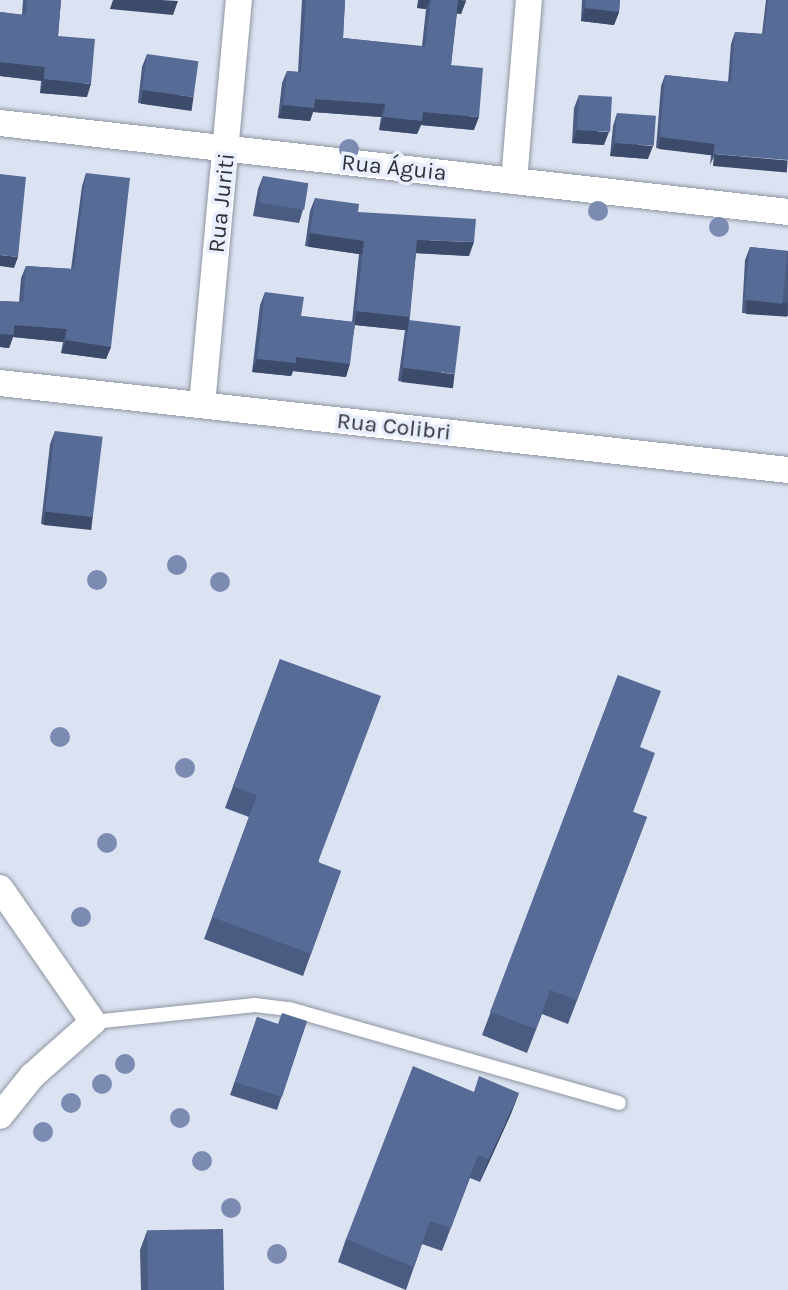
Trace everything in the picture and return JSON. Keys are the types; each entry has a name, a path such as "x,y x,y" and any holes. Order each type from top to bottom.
{"street":[{"name":"Rua Juriti","path":"202,405 228,149 239,0"},
{"path":"514,181 529,0"},
{"name":"Rua Águia","path":"0,123 788,212"},
{"name":"Rua Colibri","path":"0,383 788,470"},
{"path":"0,888 93,1022 32,1076 0,1116"}],"lane":[{"path":"93,1022 255,1005 289,1009 619,1103"}],"building":[{"path":"27,0 61,0 58,36 95,39 91,84 44,79 45,67 0,62 0,12 26,15"},
{"path":"306,0 345,0 343,38 425,47 431,0 458,0 451,65 483,68 479,117 423,112 422,121 384,117 385,104 315,99 314,108 283,105 287,71 301,72"},
{"path":"586,0 620,0 619,12 585,8"},
{"path":"768,0 788,0 788,160 714,154 715,144 660,137 665,75 731,82 735,32 764,34"},
{"path":"147,54 198,61 193,97 142,90"},
{"path":"579,95 612,97 610,132 577,130"},
{"path":"617,113 656,116 654,146 615,143"},
{"path":"86,173 130,178 111,347 66,340 67,329 14,325 14,335 0,334 0,301 23,302 26,266 74,269"},
{"path":"0,174 26,177 18,257 0,255"},
{"path":"263,176 308,183 304,210 259,203"},
{"path":"315,198 359,204 358,212 476,219 474,242 417,240 410,317 356,311 364,241 310,233"},
{"path":"750,247 788,251 782,304 744,300"},
{"path":"265,292 304,297 301,316 355,322 350,364 296,357 296,363 257,359"},
{"path":"409,320 461,326 455,374 403,368"},
{"path":"55,431 103,437 93,517 45,511"},
{"path":"280,659 381,696 318,862 341,871 311,954 212,917 257,795 233,786"},
{"path":"618,675 661,691 640,747 655,753 633,812 647,817 577,1000 550,990 536,1029 490,1012"},
{"path":"282,1013 307,1021 282,1097 235,1082 257,1017 278,1024"},
{"path":"413,1066 474,1092 479,1076 519,1093 489,1159 478,1155 451,1228 430,1221 414,1267 346,1239"},
{"path":"223,1229 224,1290 148,1290 147,1230"}]}
